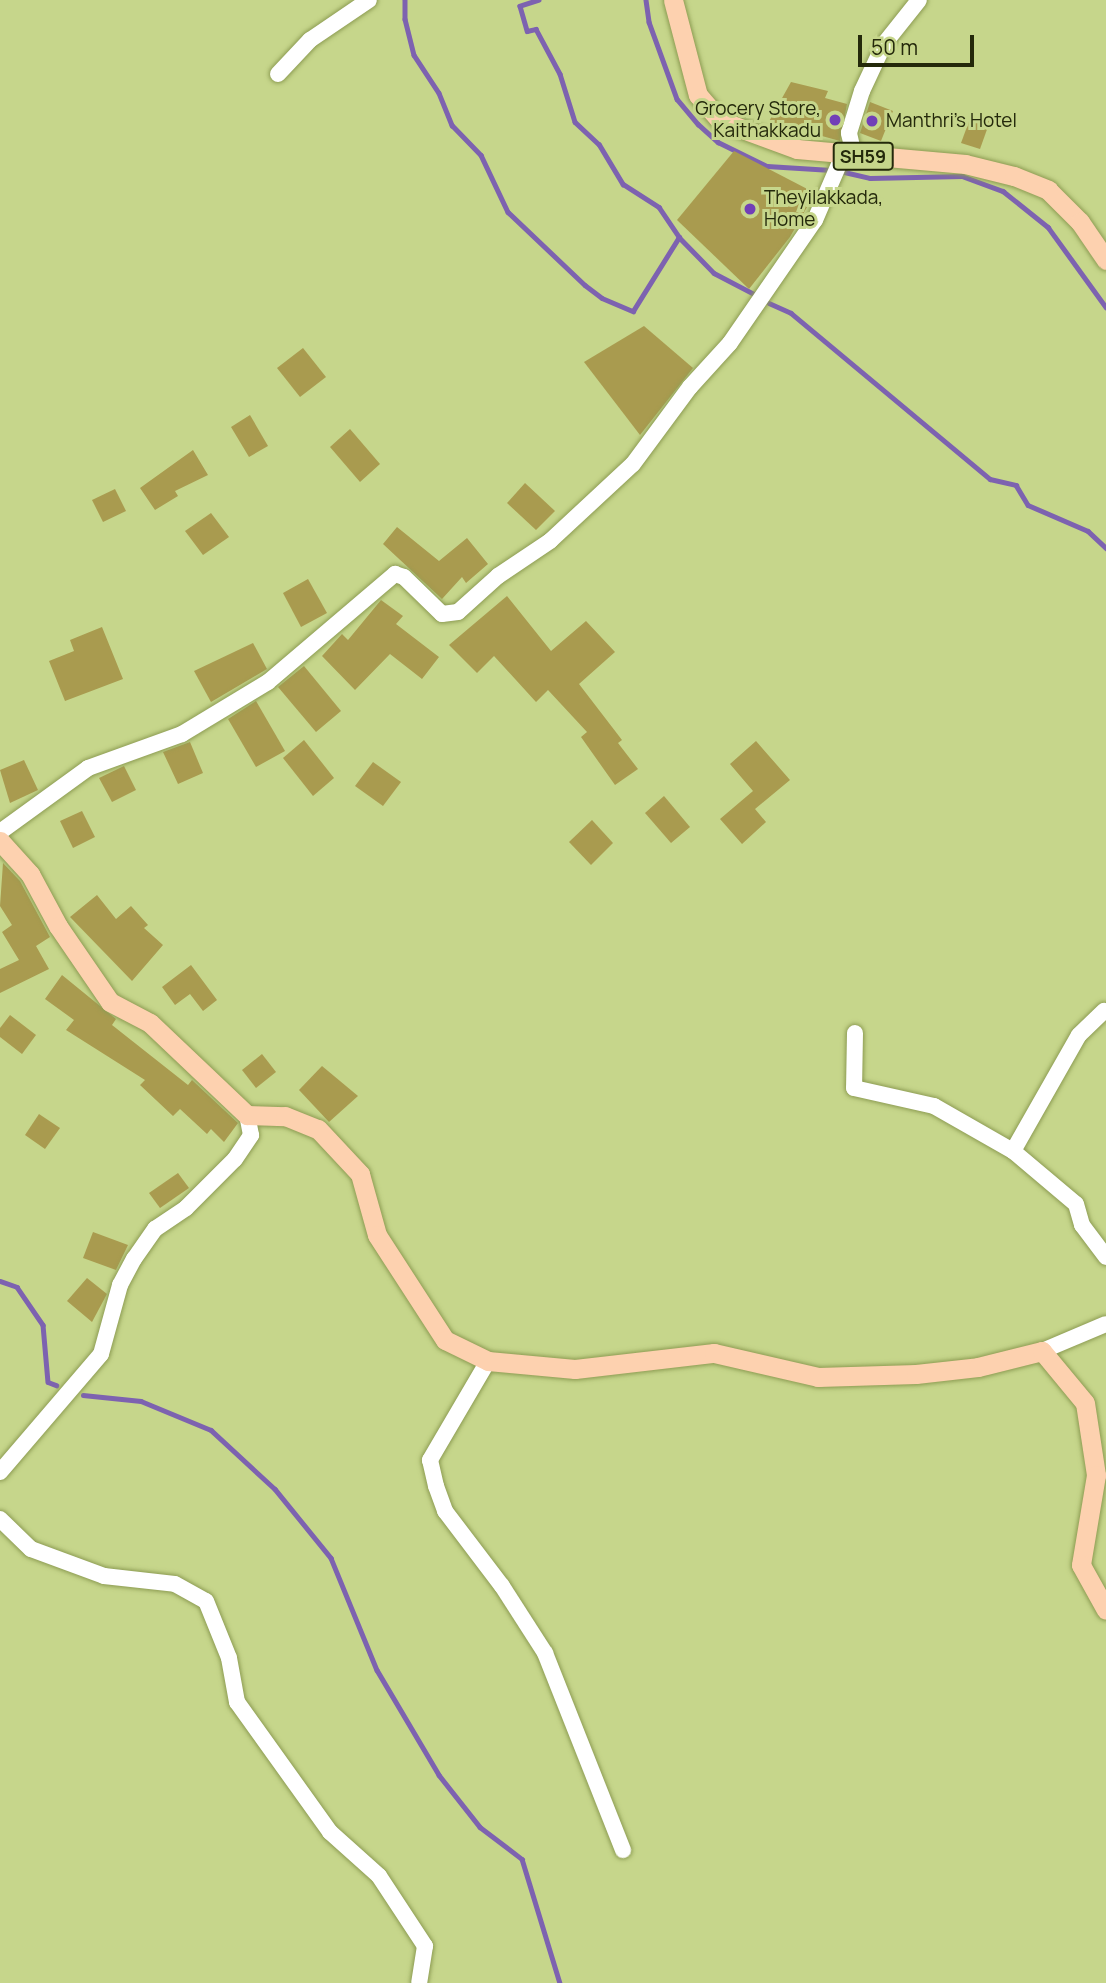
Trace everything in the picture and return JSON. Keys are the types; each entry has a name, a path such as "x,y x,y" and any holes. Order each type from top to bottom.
{"main road":[{"name":"SH59","path":"673,0 698,95 721,121 797,149 965,164 1013,176 1048,190 1080,222 1106,260"},
{"path":"0,841 30,874 58,926 110,1002 150,1023 247,1115 285,1116 318,1129 360,1174 377,1235 445,1340 488,1361 575,1369 714,1353 829,1377 928,1373 1042,1352 1085,1403 1096,1475 1081,1564 1106,1610"}],"street":[{"path":"278,74 310,40 369,0"},
{"path":"0,832 88,768 182,733 268,682 395,574 404,577 442,614 458,612 498,576 550,541 633,464 690,387 730,343 815,220 848,155 849,133 862,91 884,44 919,0"},
{"path":"1013,1151 1079,1035 1104,1011"},
{"path":"855,1033 854,1088 934,1106 1013,1151 1076,1204 1082,1225 1106,1257"},
{"path":"0,1472 101,1354 120,1285 134,1259 155,1229 186,1208 235,1158 251,1135 247,1115"},
{"path":"1042,1352 1106,1324"},
{"path":"488,1361 430,1460 436,1486 445,1511 502,1586 545,1653 623,1850"},
{"path":"0,1519 31,1549 104,1576 175,1584 206,1601 229,1658 237,1702 330,1832 379,1876 425,1946 419,1983"}],"building":[{"path":"791,82 828,91 825,98 847,104 840,141 811,133 809,138 801,137 767,125"},
{"name":"Manthri's Hotel","path":"870,102 893,111 881,141 860,133"},
{"path":"971,116 990,121 980,149 961,143"},
{"name":"Theyilakkada, Home","path":"734,151 815,193 790,237 749,289 677,220"},
{"path":"644,326 693,368 640,435 584,362"},
{"path":"303,348 326,377 300,397 277,368"},
{"path":"250,415 268,446 249,457 231,427"},
{"path":"350,429 380,464 360,482 330,447"},
{"path":"193,450 208,475 175,491 178,496 155,510 140,488"},
{"path":"525,483 555,511 536,530 507,503"},
{"path":"115,489 126,511 103,522 92,500"},
{"path":"211,513 229,537 203,555 185,531"},
{"path":"397,527 439,561 467,538 488,564 466,583 462,577 442,599 383,544"},
{"path":"308,579 327,613 301,627 283,593"},
{"path":"507,596 551,651 586,621 615,652 579,684 622,740 618,743 638,769 615,785 581,737 587,732 548,690 536,702 494,656 477,673 449,645"},
{"path":"381,600 403,616 396,624 439,657 422,679 390,654 355,690 322,656 342,634 348,640"},
{"path":"102,627 123,679 65,701 49,661 74,651 70,640"},
{"path":"253,643 267,669 211,702 194,671"},
{"path":"304,666 341,711 316,732 278,687"},
{"path":"256,701 285,751 256,767 228,719"},
{"path":"304,740 334,778 313,796 283,758"},
{"path":"756,741 790,780 755,809 766,822 742,844 720,819 753,791 730,764"},
{"path":"190,742 203,773 178,784 163,752"},
{"path":"24,760 38,790 10,803 0,770"},
{"path":"373,762 401,782 383,806 355,786"},
{"path":"124,766 136,790 112,802 99,778"},
{"path":"664,796 690,827 671,843 645,813"},
{"path":"82,811 95,837 73,848 60,821"},
{"path":"592,820 613,843 591,865 569,842"},
{"path":"3,863 20,881 50,937 36,946 49,969 0,993 0,969 19,960 2,932 12,925 0,906"},
{"path":"97,895 116,919 131,906 148,925 144,928 163,945 132,981 70,917"},
{"path":"191,965 217,1000 203,1011 190,994 175,1005 162,987"},
{"path":"62,975 116,1019 112,1025 188,1085 192,1080 238,1123 224,1142 211,1129 207,1134 180,1109 173,1116 140,1085 145,1080 66,1030 74,1020 45,999"},
{"path":"10,1015 36,1035 22,1054 0,1037 0,1028"},
{"path":"262,1054 276,1072 256,1088 242,1070"},
{"path":"322,1066 358,1096 329,1122 299,1090"},
{"path":"39,1114 60,1128 45,1149 25,1135"},
{"path":"178,1173 189,1188 160,1208 149,1193"},
{"path":"93,1232 128,1245 116,1270 83,1258"},
{"path":"87,1278 107,1294 92,1322 67,1301"}],"waterway":[{"path":"405,0 405,19 414,55 439,93 452,125 481,155 508,212 585,285 602,298 633,311 679,237 714,273 758,296"},
{"path":"539,0 520,6 527,31 536,29 560,74 575,122 599,144 623,184 659,207 679,237"},
{"path":"646,0 649,22 677,99 698,124 718,142 767,166 831,170"},
{"path":"840,171 870,178 962,176 1003,191 1048,227 1106,307"},
{"path":"769,303 791,313 990,479 1016,485 1028,505 1088,531 1106,548"},
{"path":"0,1281 17,1287 43,1325 48,1382 56,1385"},
{"path":"83,1395 141,1401 211,1430 275,1489 331,1558 377,1670 439,1775 480,1827 522,1859 560,1983"}],"place":[{"name":"Grocery Store, Kaithakkadu","path":"835,120"},
{"name":"Manthri's Hotel","path":"872,121"},
{"name":"Theyilakkada, Home","path":"750,209"}]}
